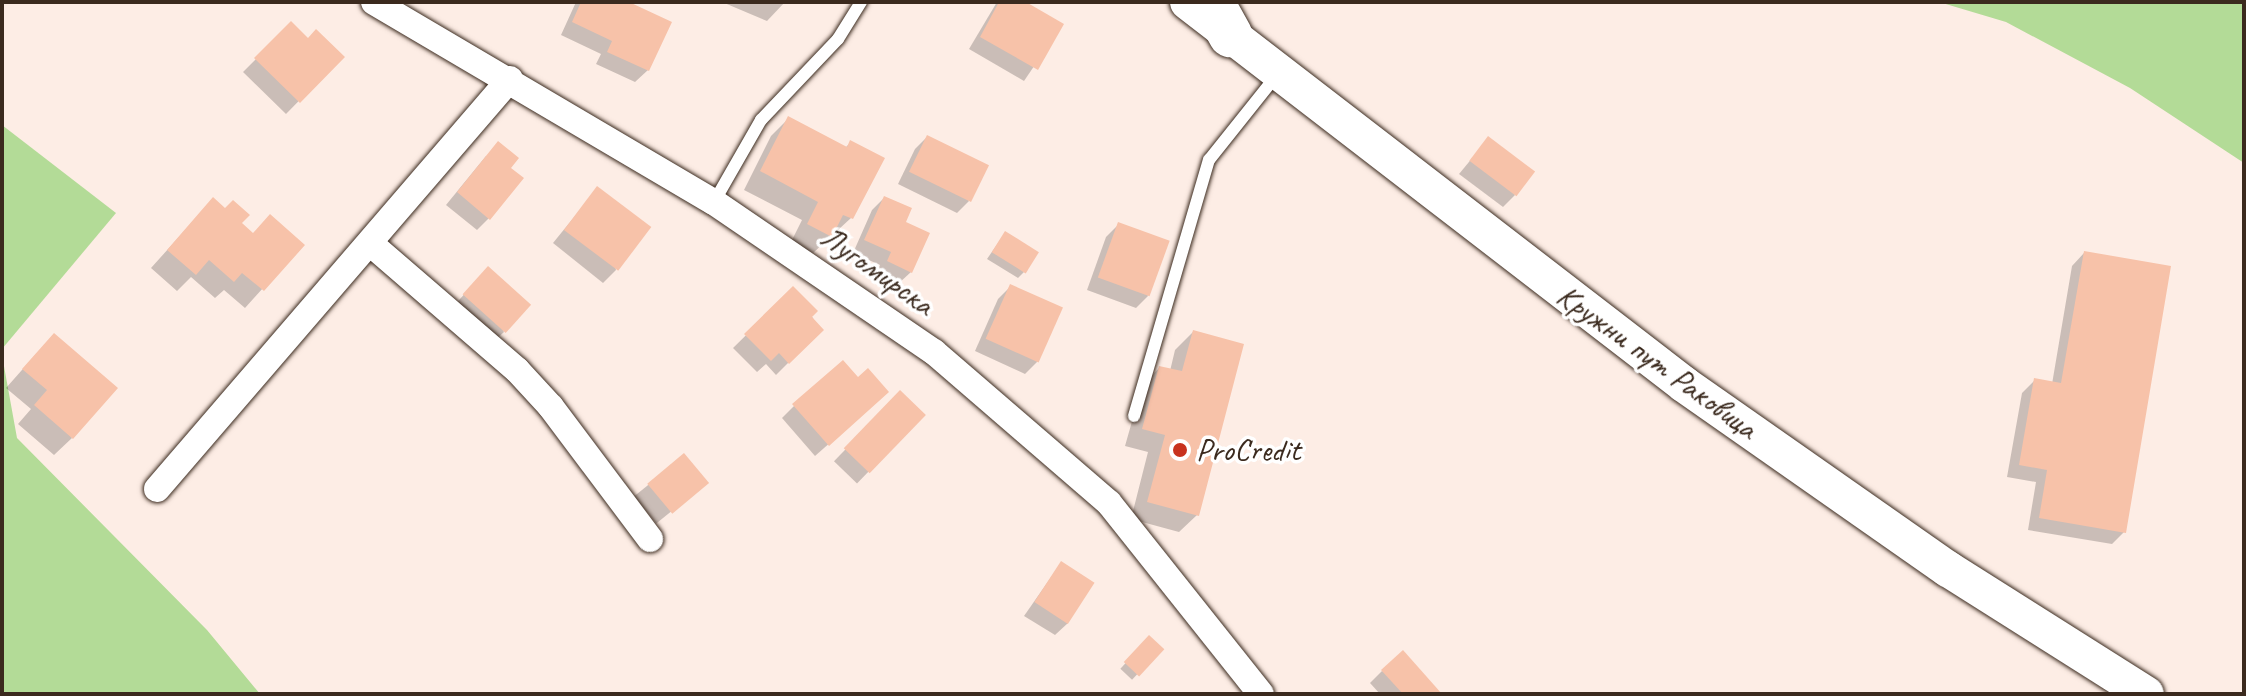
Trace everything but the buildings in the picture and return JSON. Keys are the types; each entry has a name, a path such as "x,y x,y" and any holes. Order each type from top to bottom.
{"main road":[{"name":"Кружни пут Раковица","path":"1188,2 1221,19 1278,73 1685,385 1935,560 2146,694"}],"street":[{"name":"Лугомирска","path":"374,2 510,79 714,202 934,352 1089,483 1261,694"},
{"path":"157,489 510,79"},
{"path":"371,244 517,370 551,407 650,539"}],"lane":[{"path":"714,202 761,120 838,39 861,2"},
{"path":"1134,416 1209,160 1278,73"}],"green space":[{"path":"1939,2 2244,2 2244,163 2130,88 2006,22"},
{"path":"2,125 116,213 2,349"},
{"path":"2,355 17,438 207,630 260,694 2,694"}],"place":[{"name":"ProCredit","path":"1180,450"}]}
